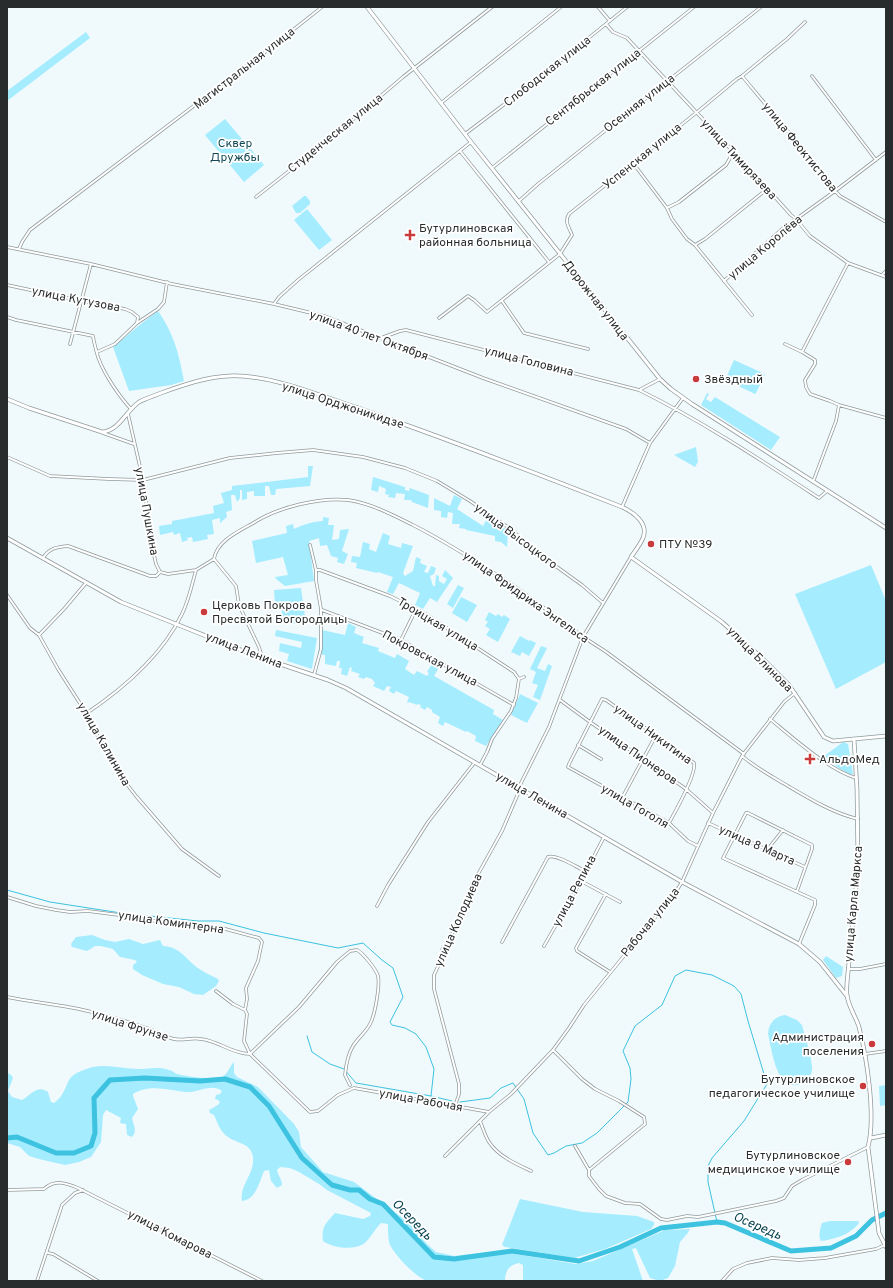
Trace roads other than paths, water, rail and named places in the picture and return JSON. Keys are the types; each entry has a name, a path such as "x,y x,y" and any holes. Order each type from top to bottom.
{"main road":[{"name":"Дорожная улица","path":"367,7 471,142 660,379 682,398 886,528"},
{"name":"улица Орджоникидзе","path":"7,399 29,408 102,432 112,429 131,409 139,403 182,385 212,378 229,376 268,380 370,412 505,462 633,512 638,516 644,529 643,538 631,557"},
{"name":"улица Ленина","path":"7,538 121,602 346,688 682,882 799,944 820,962 847,996 858,1025 865,1054 871,1117 871,1138 868,1147 879,1233 885,1246"},
{"name":"улица Блинова","path":"631,557 722,622 775,671 795,693 824,737 833,741 886,736"},
{"name":"улица Карла Маркса","path":"847,996 847,969 858,871 857,778 854,739"},
{"path":"871,1138 886,1135"}],"street":[{"name":"Магистральная улица","path":"19,249 30,230 322,7"},
{"name":"Студенческая улица","path":"256,196 336,134 403,77 492,7"},
{"path":"441,103 561,7"},
{"path":"598,7 610,21"},
{"name":"Слободская улица","path":"465,134 627,7"},
{"name":"Сентябрьская улица","path":"492,168 694,7"},
{"name":"Осенняя улица","path":"519,201 538,184 761,7"},
{"name":"Успенская улица","path":"560,254 572,235 566,218 569,214 696,113 737,78 742,76 805,22"},
{"name":"улица Тимирязева","path":"606,24 613,32 627,38 791,216 796,219 810,236 848,263 886,277"},
{"name":"улица Феоктистова","path":"742,76 830,182 835,191 840,196 886,222"},
{"path":"812,76 876,160"},
{"path":"274,304 278,296 471,142"},
{"path":"460,151 549,262"},
{"name":"улица Королёва","path":"724,281 781,230 886,152"},
{"path":"667,208 679,202 726,165 733,153"},
{"path":"882,156 886,158"},
{"path":"633,163 667,208 672,218 687,239 695,245 752,315"},
{"path":"695,245 705,239 767,189"},
{"name":"улица 40 лет Октября","path":"7,247 91,264 324,316 483,378 626,429 650,443"},
{"path":"439,318 468,296 487,312 560,254"},
{"path":"802,352 848,263"},
{"path":"70,344 91,264"},
{"path":"882,275 886,271"},
{"path":"97,352 115,344 137,323 158,309 164,302 167,282"},
{"name":"улица Кутузова","path":"7,285 125,309 138,317 137,323"},
{"path":"502,301 524,333 588,349"},
{"path":"7,317 92,336 103,368 121,397 131,409"},
{"name":"улица Головина","path":"380,338 406,330 639,390 675,407 819,498 827,491"},
{"path":"785,344 815,360 815,364 805,380 806,387 810,394 839,405 886,418"},
{"path":"639,390 646,388 660,379"},
{"path":"622,507 650,443 682,398"},
{"path":"813,482 836,421 839,405"},
{"name":"улица Пушкина","path":"128,413 143,480 156,564 160,572 168,574 196,570"},
{"path":"96,430 134,444"},
{"name":"улица Высоцкого","path":"7,457 50,476 143,480 230,458 277,453 313,450 362,457 405,468 437,481 470,501 512,530 532,549 582,585 603,603"},
{"name":"улица Фридриха Энгельса","path":"196,570 214,559 215,554 224,541 266,516 310,503 327,500 348,500 364,504 400,519 446,543 514,586 583,637 605,651 753,764 806,797 844,815 858,819"},
{"path":"310,545 316,570 316,580 321,609 321,649 314,675"},
{"path":"43,558 54,548 68,546 150,576 156,576 160,572"},
{"name":"улица Колодиева","path":"455,1106 459,1094 459,1084 434,989 434,975 441,960 442,950 453,932 472,885 502,831 520,788 545,736 583,637 631,557"},
{"path":"214,559 236,586 239,604 259,647 262,657"},
{"path":"84,714 106,700 137,673 168,638 184,609 196,570"},
{"name":"Троицкая улица","path":"316,570 320,570 390,596 416,609 514,672 519,679"},
{"path":"39,635 64,610 86,583"},
{"name":"улица Калинина","path":"7,595 30,628 39,635 122,778 182,849 219,876"},
{"name":"Покровская улица","path":"321,609 401,640 514,705"},
{"path":"401,640 416,609"},
{"path":"480,765 492,739 514,705 519,679 524,677"},
{"name":"Рабочая улица","path":"511,1094 553,1050 570,1028 584,1005 675,893 682,882 708,823 743,755 784,702 795,693"},
{"name":"улица Никитина","path":"570,768 568,765 601,700 604,699 694,763 694,770 669,824"},
{"name":"улица Пионеров","path":"560,700 686,788 713,813"},
{"path":"770,719 818,757 846,774 857,778"},
{"path":"622,798 656,735"},
{"path":"578,745 601,759"},
{"path":"377,906 388,885 428,822 475,762"},
{"name":"улица Гоголя","path":"570,768 669,824 688,841 698,846"},
{"path":"797,891 812,846 747,813 744,815 723,858 725,860 797,891 814,898 816,901 799,944"},
{"name":"улица 8 Марта","path":"708,823 805,867"},
{"path":"767,850 783,830"},
{"name":"улица Репина","path":"544,946 581,881 604,836"},
{"path":"502,942 548,857 550,856 557,858 585,871"},
{"path":"581,881 620,902"},
{"path":"606,894 576,948 610,972"},
{"name":"улица Коминтерна","path":"7,897 30,905 56,910 70,912 88,911 202,928 218,927 259,938 262,942 258,961 246,988 247,999 245,1010"},
{"path":"216,991 233,1004 245,1010 247,1018 244,1041 250,1054 299,1007 337,962 350,951 357,950 365,957 376,972 378,983 371,1024 353,1046 349,1055 345,1075 350,1084"},
{"path":"847,969 860,969 886,964"},
{"name":"улица Фрунзе","path":"7,997 27,1002 79,1009 133,1024 174,1039 182,1041 201,1038 242,1054 250,1054"},
{"path":"553,1050 582,1079 595,1089 619,1101 644,1118 645,1124 589,1170"},
{"path":"865,1054 886,1051"},
{"name":"улица Рабочая","path":"250,1054 310,1112 318,1111 338,1095 354,1088 488,1112"},
{"name":"улица Рабочая","path":"445,1156 488,1112 511,1094"},
{"path":"480,1121 488,1141 493,1147 509,1160 531,1171"},
{"path":"574,1146 586,1168 589,1170 589,1176 606,1196 625,1203 640,1204 661,1219 667,1220 687,1216 698,1217 784,1198 792,1186 868,1147"},
{"name":"улица Комарова","path":"7,1190 44,1189 50,1184 65,1183 78,1188 262,1281"},
{"path":"38,1281 62,1205 75,1193 82,1190"},
{"path":"722,1281 734,1269 747,1263 772,1258 799,1260 825,1258 885,1246"},
{"path":"48,1253 53,1254 98,1281"}],"waterway":[{"path":"7,890 50,902 121,913 198,921 219,921 264,933 338,948 363,943 393,968 403,997 390,1022 392,1025 405,1028 416,1034 426,1047 434,1069 431,1096"},
{"path":"460,1102 490,1098 501,1088 513,1083 524,1099 533,1133 548,1155 566,1146 582,1143 597,1133 628,1102 631,1079 630,1068 623,1051 635,1026 662,1005 675,976 686,970 712,975 734,986 741,994 767,1084 744,1121 712,1158 708,1166 708,1182 717,1222"},
{"path":"307,1036 312,1052 330,1064 344,1069 356,1083 452,1101"},
{"name":"Осередь","path":"7,1138 17,1137 56,1153 74,1153 91,1146 95,1133 94,1098 110,1080 145,1078 200,1081 225,1079 250,1087 269,1106 302,1158 332,1185 350,1190 359,1190 370,1199 383,1204 434,1257 454,1259 512,1251 579,1261 620,1247 661,1228 717,1222 725,1223 791,1251 831,1248 856,1236 872,1220 886,1213"}],"place":[{"name":"Бутурлиновская районная больница","path":"410,235"},
{"name":"Звёздный","path":"696,379"},
{"name":"ПТУ №39","path":"651,544"},
{"name":"Церковь Покрова Пресвятой Богородицы","path":"204,612"},
{"name":"АльдоМед","path":"810,759"},
{"name":"Администрация поселения","path":"872,1044"},
{"name":"Бутурлиновское педагогическое училище","path":"863,1086"},
{"name":"Бутурлиновское медицинское училище","path":"848,1162"}],"park label":[{"name":"Сквер Дружбы","path":"235,150"}]}
